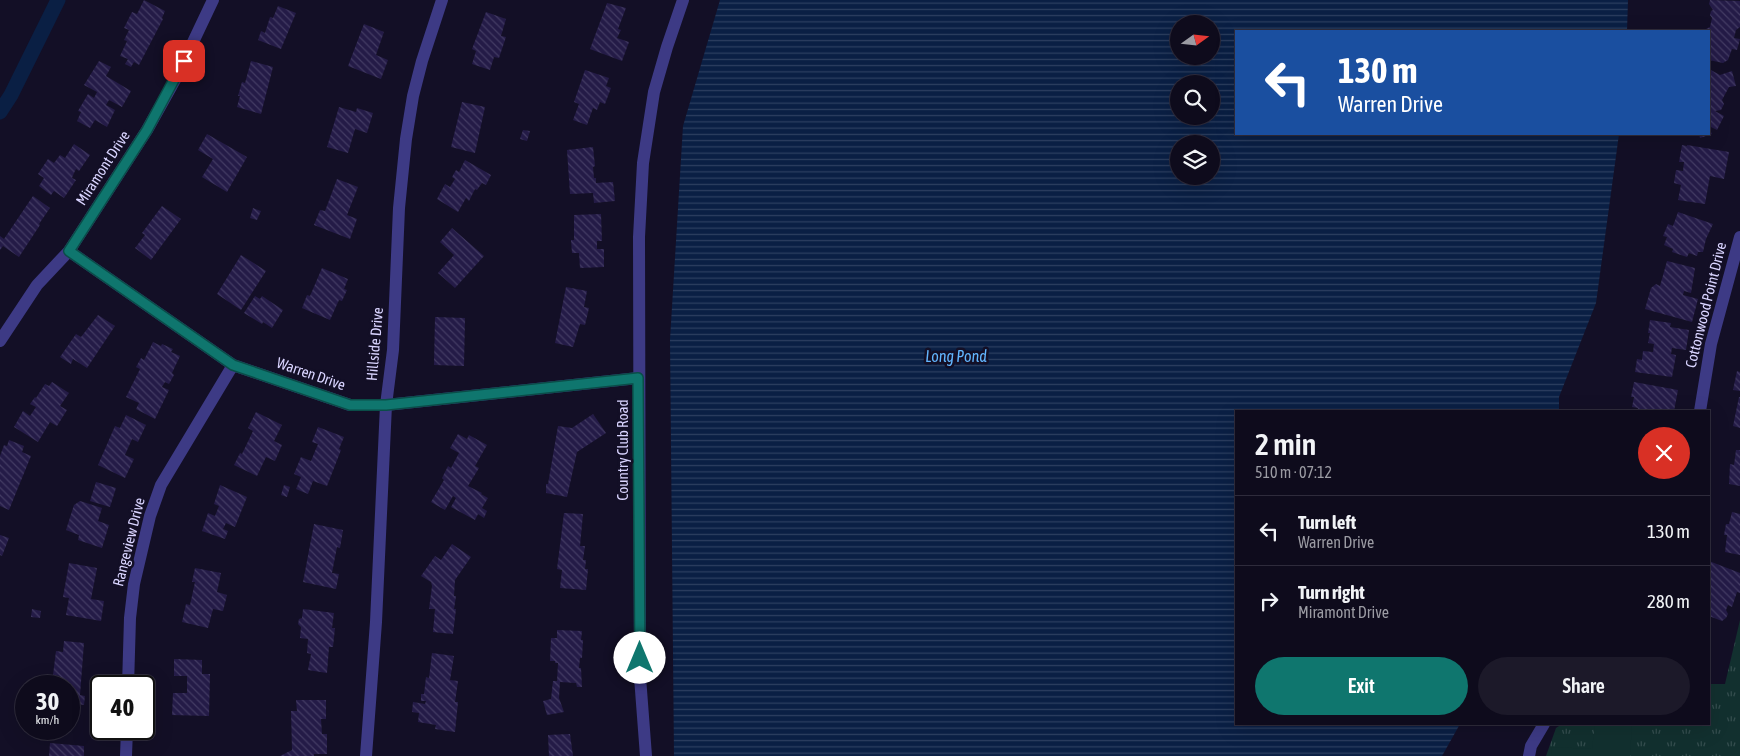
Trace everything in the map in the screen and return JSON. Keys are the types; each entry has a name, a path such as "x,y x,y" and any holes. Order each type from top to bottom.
{"street":[{"name":"Miramont Drive","path":"0,341 37,285 69,251 147,130 176,78 213,0"},
{"name":"Hillside Drive","path":"366,756 376,622 386,405 393,350 399,208 406,139 415,87 442,0"},
{"name":"Country Club Road","path":"646,756 640,678 639,237 643,163 654,92 683,0"},
{"name":"Cottonwood Point Drive","path":"1700,410 1711,344 1740,237"},
{"name":"Warren Drive","path":"69,251 233,365 350,405 386,405 638,378"},
{"name":"Rangeview Drive","path":"128,675 130,618 134,584 150,516 161,485 233,365"},
{"path":"1529,756 1531,746 1543,725"},
{"path":"126,756 127,740"}],"green space":[{"path":"1740,620 1740,756 1546,756 1556,728 1560,725 1710,725 1710,684 1725,684"},
{"path":"1595,725 1632,725 1630,756 1551,756 1552,747 1592,749"}],"water":[{"name":"Long Pond","path":"720,0 1628,0 1627,30 1235,30 1235,135 1619,135 1596,303 1559,397 1559,410 1235,410 1235,725 1459,725 1442,756 674,756 670,340 683,126"}],"building":[{"path":"144,0 165,11 163,19 139,65 134,62 131,67 125,64 128,59 120,56 127,41 124,40 129,30 124,28 132,12 137,14"},
{"path":"1710,0 1740,1 1740,27 1736,30 1734,38 1740,39 1737,50 1732,49 1728,60 1723,63 1710,60 1710,30 1704,30 1710,27 1712,18 1710,15 1713,10 1709,4"},
{"path":"607,3 626,8 618,29 621,30 617,38 629,42 622,61 590,49"},
{"path":"278,6 296,13 281,49 258,40 261,31 265,33 270,17 273,18"},
{"path":"486,12 506,19 501,36 506,37 499,58 494,57 490,70 472,64 476,51 472,49"},
{"path":"364,24 384,32 376,55 388,60 381,79 348,66"},
{"path":"99,61 111,67 106,76 131,91 122,107 109,100 106,105 115,110 107,127 95,120 90,128 77,121 81,112 78,111 88,94 94,98 97,92 84,85"},
{"path":"251,61 273,67 261,114 237,107 242,82 245,83"},
{"path":"585,70 609,78 606,86 611,88 605,104 600,102 597,110 593,108 587,125 573,120 579,104 574,102"},
{"path":"1710,70 1720,75 1732,71 1736,86 1729,87 1722,100 1724,104 1721,110 1715,111 1724,116 1717,130 1711,127 1710,130"},
{"path":"462,102 485,107 475,153 451,147"},
{"path":"339,107 356,112 357,108 373,113 367,133 355,129 348,153 327,147"},
{"path":"523,130 530,131 527,141 520,139"},
{"path":"207,134 247,157 227,192 202,177 213,159 198,150"},
{"path":"74,144 90,155 79,171 76,169 72,178 76,180 64,198 54,191 51,195 39,186 44,178 38,174 48,159 54,163 60,155 65,158"},
{"path":"1682,145 1729,152 1724,179 1710,176 1705,204 1678,200 1681,185 1674,183 1676,170 1683,171 1684,162 1679,162"},
{"path":"593,147 595,166 593,167 596,183 613,182 615,201 594,203 593,193 570,194 567,150"},
{"path":"465,160 491,175 486,185 482,183 477,190 475,189 469,201 466,198 458,212 437,199 445,184 450,187 455,179 452,177 456,170 459,172"},
{"path":"337,179 358,187 347,215 357,219 350,239 314,225 320,210 325,211"},
{"path":"33,196 50,208 40,225 19,257 3,246 0,250 0,236 4,239"},
{"path":"162,206 181,219 151,260 135,248 145,235 142,233"},
{"path":"253,208 261,211 257,220 250,218"},
{"path":"1678,212 1713,224 1706,239 1703,252 1698,252 1697,256 1689,253 1687,257 1672,252 1673,249 1664,245 1667,237 1663,236 1668,224 1673,226"},
{"path":"601,214 602,241 597,241 597,249 604,249 604,267 580,268 579,253 572,253 571,240 574,240 574,215"},
{"path":"452,228 484,256 455,288 438,273 454,255 440,242"},
{"path":"241,255 266,271 241,310 217,294"},
{"path":"1667,261 1695,268 1691,293 1684,291 1683,295 1698,299 1692,322 1645,309 1651,288 1656,284 1660,286"},
{"path":"322,268 348,279 344,289 347,290 342,301 339,300 330,320 302,308 307,295 310,296"},
{"path":"566,287 587,291 584,307 589,308 585,325 580,324 573,347 555,343"},
{"path":"255,296 260,299 262,296 283,310 272,328 244,313"},
{"path":"98,315 115,326 87,368 73,359 71,364 60,357 76,334 81,337"},
{"path":"435,317 465,318 464,366 434,365"},
{"path":"1650,320 1671,323 1670,327 1689,330 1686,350 1672,348 1671,354 1676,355 1672,377 1635,372 1637,359 1642,360 1643,351 1653,352 1654,344 1648,343"},
{"path":"153,342 173,349 171,352 180,356 169,384 165,382 162,387 169,390 155,419 136,409 139,403 126,397 140,369 136,367 141,358 144,360"},
{"path":"1737,371 1740,372 1740,391 1733,390"},
{"path":"52,382 69,393 60,406 67,410 57,426 50,422 38,442 14,427 23,411 30,416 36,407 30,404 45,384 49,386"},
{"path":"1634,382 1678,390 1674,410 1637,410 1638,408 1632,407 1634,397 1631,397"},
{"path":"1740,397 1740,428 1733,426"},
{"path":"256,412 282,425 274,441 282,445 275,461 266,457 257,476 234,465 240,453 242,454 253,431 248,428"},
{"path":"593,414 606,433 577,452 567,497 546,493 546,484 548,484 558,426 572,428"},
{"path":"126,415 146,425 138,442 132,439 125,455 134,459 125,478 98,465 115,426 120,428"},
{"path":"318,427 344,437 327,486 313,481 308,494 296,489 301,477 294,474 301,457 311,461 318,444 312,442"},
{"path":"458,434 467,439 469,435 487,445 475,466 479,468 468,486 488,498 482,508 487,511 484,518 478,514 475,520 451,507 456,498 453,496 445,510 431,502 444,480 442,478 448,466 451,468 459,453 450,448"},
{"path":"9,440 24,446 22,452 31,456 9,510 0,506 0,456 4,445 7,446"},
{"path":"1736,450 1740,450 1740,486 1729,484 1730,464 1734,465"},
{"path":"96,482 116,488 110,507 90,501"},
{"path":"220,485 247,497 235,527 226,523 223,529 228,531 225,539 202,531 208,513 215,516 219,506 214,504"},
{"path":"284,485 290,487 287,497 281,495"},
{"path":"80,501 102,508 98,521 109,525 102,548 78,540 79,535 66,530 74,505"},
{"path":"1732,512 1740,514 1740,555 1725,552 1727,535 1724,535 1726,524 1729,524"},
{"path":"564,513 583,514 580,546 585,546 583,560 586,560 585,569 588,569 586,590 560,588 562,570 557,569"},
{"path":"314,524 343,530 340,548 337,547 332,573 339,574 336,589 303,582"},
{"path":"0,535 9,538 2,556 0,555"},
{"path":"452,544 471,557 455,580 454,596 456,596 454,609 456,609 453,634 433,632 435,609 429,609 432,586 431,582 421,576 435,556 441,560"},
{"path":"1710,561 1740,573 1740,593 1737,592 1732,607 1728,605 1726,610 1728,614 1722,621 1710,616"},
{"path":"69,563 97,568 91,599 104,601 101,621 66,615 69,598 63,597"},
{"path":"195,568 221,573 217,592 227,595 223,611 213,609 208,628 182,622 186,604 190,605 195,582 192,582"},
{"path":"32,609 41,611 40,618 31,617"},
{"path":"303,609 334,613 332,628 335,628 333,647 329,647 327,673 308,670 311,654 307,653 308,639 300,638 301,627 298,624 299,619 302,618"},
{"path":"557,630 582,631 582,658 580,658 579,668 581,668 582,687 577,687 576,683 560,682 559,698 564,712 547,715 543,701 551,699 553,681 557,681 558,663 550,661 551,638 557,638"},
{"path":"64,641 84,643 80,695 80,675 53,675 56,651 63,652"},
{"path":"432,653 454,656 450,680 458,681 455,702 458,702 455,732 435,729 436,725 418,722 419,713 412,712 413,702 425,704 426,701 421,701 421,694 424,694 426,677 429,678"},
{"path":"174,659 202,660 202,674 210,674 209,716 172,715 173,693 187,693 187,676 174,676"},
{"path":"80,695 85,696 84,705 80,704"},
{"path":"296,700 326,700 326,719 321,719 322,734 327,734 327,754 280,756 292,750 291,711 297,711"},
{"path":"570,734 573,756 549,756 548,735"},
{"path":"50,743 84,746 84,756 49,756"}],"waterway":[{"path":"0,112 11,95 58,0"}],"route":[{"path":"184,61 147,130 69,251 233,365 350,405 386,405 638,378 640,658"}]}
